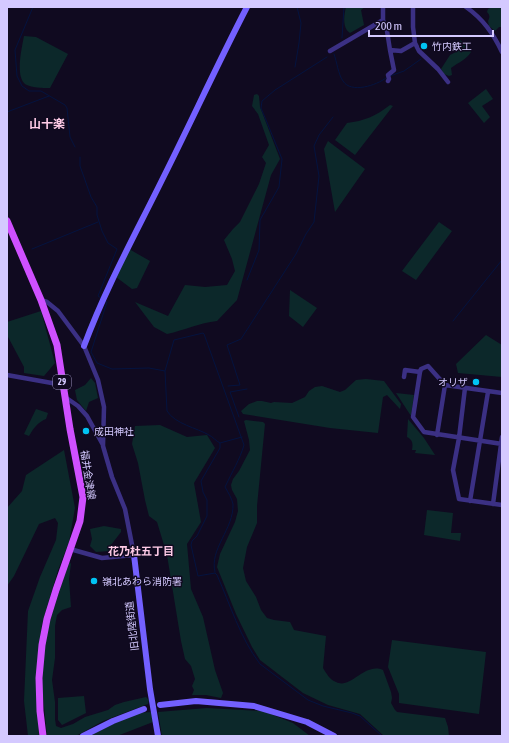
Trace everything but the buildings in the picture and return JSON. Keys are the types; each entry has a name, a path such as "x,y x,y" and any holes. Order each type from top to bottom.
{"main road":[{"name":"福井金津線","path":"7,221 57,345 70,429 84,497 80,521 51,605 42,645 39,678 40,711 43,736"}],"street":[{"path":"84,346 97,311 112,278 164,177 247,7"},
{"path":"383,7 383,20 387,31 394,70 388,75 388,81"},
{"path":"414,7 413,26 416,44 419,50 448,82"},
{"path":"466,7 494,34 502,52"},
{"path":"330,51 383,20"},
{"path":"390,50 401,51 416,44"},
{"name":"旧北陸街道","path":"40,300 47,302 58,311 84,346 98,380 104,407 103,446"},
{"path":"502,393 445,385 428,366 421,369 420,372 413,417 424,432 502,444"},
{"path":"404,377 405,370 420,372"},
{"path":"7,375 63,385"},
{"path":"437,435 445,385"},
{"path":"465,388 459,438 453,470 459,499 502,505"},
{"path":"470,501 488,392"},
{"name":"旧北陸街道","path":"65,397 78,406 86,416 103,446 112,477 125,509 134,555 150,689 158,736"},
{"path":"493,504 502,437"},
{"path":"70,549 102,558 134,555"},
{"path":"160,705 196,701 254,706 308,722 334,736"},
{"path":"83,736 144,709"}],"green space":[{"path":"346,7 365,7 361,10 364,25 350,33 347,31 345,25 344,17"},
{"path":"492,7 502,7 502,27 499,27 495,31 489,26 488,21 489,14 487,12 488,9"},
{"path":"24,36 36,37 68,54 50,88 37,88 30,86 25,84 22,80 20,75 20,61"},
{"path":"460,40 469,47 471,52 465,59 451,68 452,75 449,76 444,74 441,69 450,55 456,52"},
{"path":"486,89 493,99 482,106 490,117 484,123 468,103"},
{"path":"257,94 259,96 260,107 280,159 271,175 237,300 217,321 204,323 167,334 154,327 135,302 168,316 185,285 205,287 227,285 235,271 224,240 240,222 259,184 266,163 262,157 269,145 258,114 252,106 254,95"},
{"path":"390,105 393,106 355,155 335,140 347,123 370,117"},
{"path":"328,141 365,169 335,212 324,149"},
{"path":"439,222 452,231 416,280 402,271"},
{"path":"129,249 150,261 137,288 132,289 116,277"},
{"path":"290,290 317,308 303,327 289,316"},
{"path":"41,311 55,363 44,376 24,373 24,367 7,335 7,322"},
{"path":"486,335 502,345 502,377 458,373 456,364"},
{"path":"91,378 95,383 98,398 89,402 86,411 77,400 75,390 85,385"},
{"path":"366,379 384,381 401,404 400,409 387,395 383,397 378,433 330,428 243,414 241,411 249,404 257,401 292,403 305,397 309,391 315,387 322,386 340,392 345,390 356,380"},
{"path":"396,393 414,395 411,416"},
{"path":"36,409 48,413 46,419 36,426 29,436 24,434"},
{"path":"408,419 424,438 435,455 415,453 416,450 412,450 412,442 407,437"},
{"path":"244,421 263,422 265,424 257,506 257,523 247,547 243,568 246,581 256,597 261,610 267,618 290,622 294,630 326,636 323,668 332,680 342,683 352,680 370,670 383,670 391,692 391,703 397,712 445,718 449,736 384,736 360,714 328,705 303,693 260,660 236,614 217,567 220,554 235,522 238,511 237,499 231,485 250,450"},
{"path":"160,425 187,437 207,435 215,448 194,483 201,522 187,544 191,589 203,617 215,670 223,693 221,698 206,695 192,695 194,690 192,686 195,679 191,666 185,659 167,555 157,522 149,516 138,463 132,444 135,426"},
{"path":"64,450 75,508 69,542 58,570 42,624 37,665 39,736 28,736 24,701 28,611 40,577 56,540 58,523 55,518 39,524 14,576 7,586 7,508 22,491 26,475"},
{"path":"427,510 453,513 451,533 461,533 460,541 424,535"},
{"path":"104,526 121,529 121,532 111,545 109,551 96,552 90,546 92,539 90,529"},
{"path":"69,561 71,564 69,579 71,607 62,610 57,615 55,626 55,658 52,680 56,726 61,728 73,724 85,717 108,710 115,705 124,702 146,697 149,700 148,704 103,721 76,736 47,736 42,686 46,637"},
{"path":"392,640 486,652 479,714 399,703 399,694 388,667"},
{"path":"84,696 86,713 62,725 58,720 58,698"},
{"path":"207,708 263,711 293,723 310,736 162,736 158,712"},
{"path":"151,712 153,722 117,736 88,736 137,713"}],"waterway":[{"path":"33,7 15,50 17,76 22,86 29,91 41,91 65,105 67,108 70,137 75,147"},
{"path":"295,67 301,23 297,7"},
{"path":"342,38 344,7"},
{"path":"334,54 340,75 347,85 358,88 364,87 382,81 386,78"},
{"path":"247,280 259,250 260,220 279,187 282,159 261,108 262,101 275,90 327,57"},
{"path":"390,76 404,71 421,59"},
{"path":"7,112 49,96"},
{"path":"228,386 240,385 227,345 241,339 296,254 314,222 319,176 314,146 319,135 333,117"},
{"path":"80,157 80,166 91,197 97,207 97,215 102,231 108,243 117,249 98,296 101,298"},
{"path":"32,249 98,222"},
{"path":"453,321 502,260"},
{"path":"105,301 107,302 91,352 97,363 112,369 149,368 165,371 167,411 175,419 204,432 220,443 220,448 201,481 203,492 207,500 207,516 191,545 198,576 215,573 217,575 241,632 260,664 308,700 323,706 360,716 382,736"},
{"path":"165,371 174,340 203,333 244,445 225,487 233,504 232,513 230,522 215,555 215,572"},
{"path":"239,417 230,392 247,389"},
{"path":"220,443 242,437"}],"place":[{"name":"竹内鉄工","path":"424,46"},
{"name":"オリザ","path":"476,382"},
{"name":"成田神社","path":"86,431"},
{"name":"嶺北あわら消防署","path":"94,581"}],"district":[{"name":"山十楽","path":"47,124"},
{"name":"花乃杜五丁目","path":"141,551"}]}
